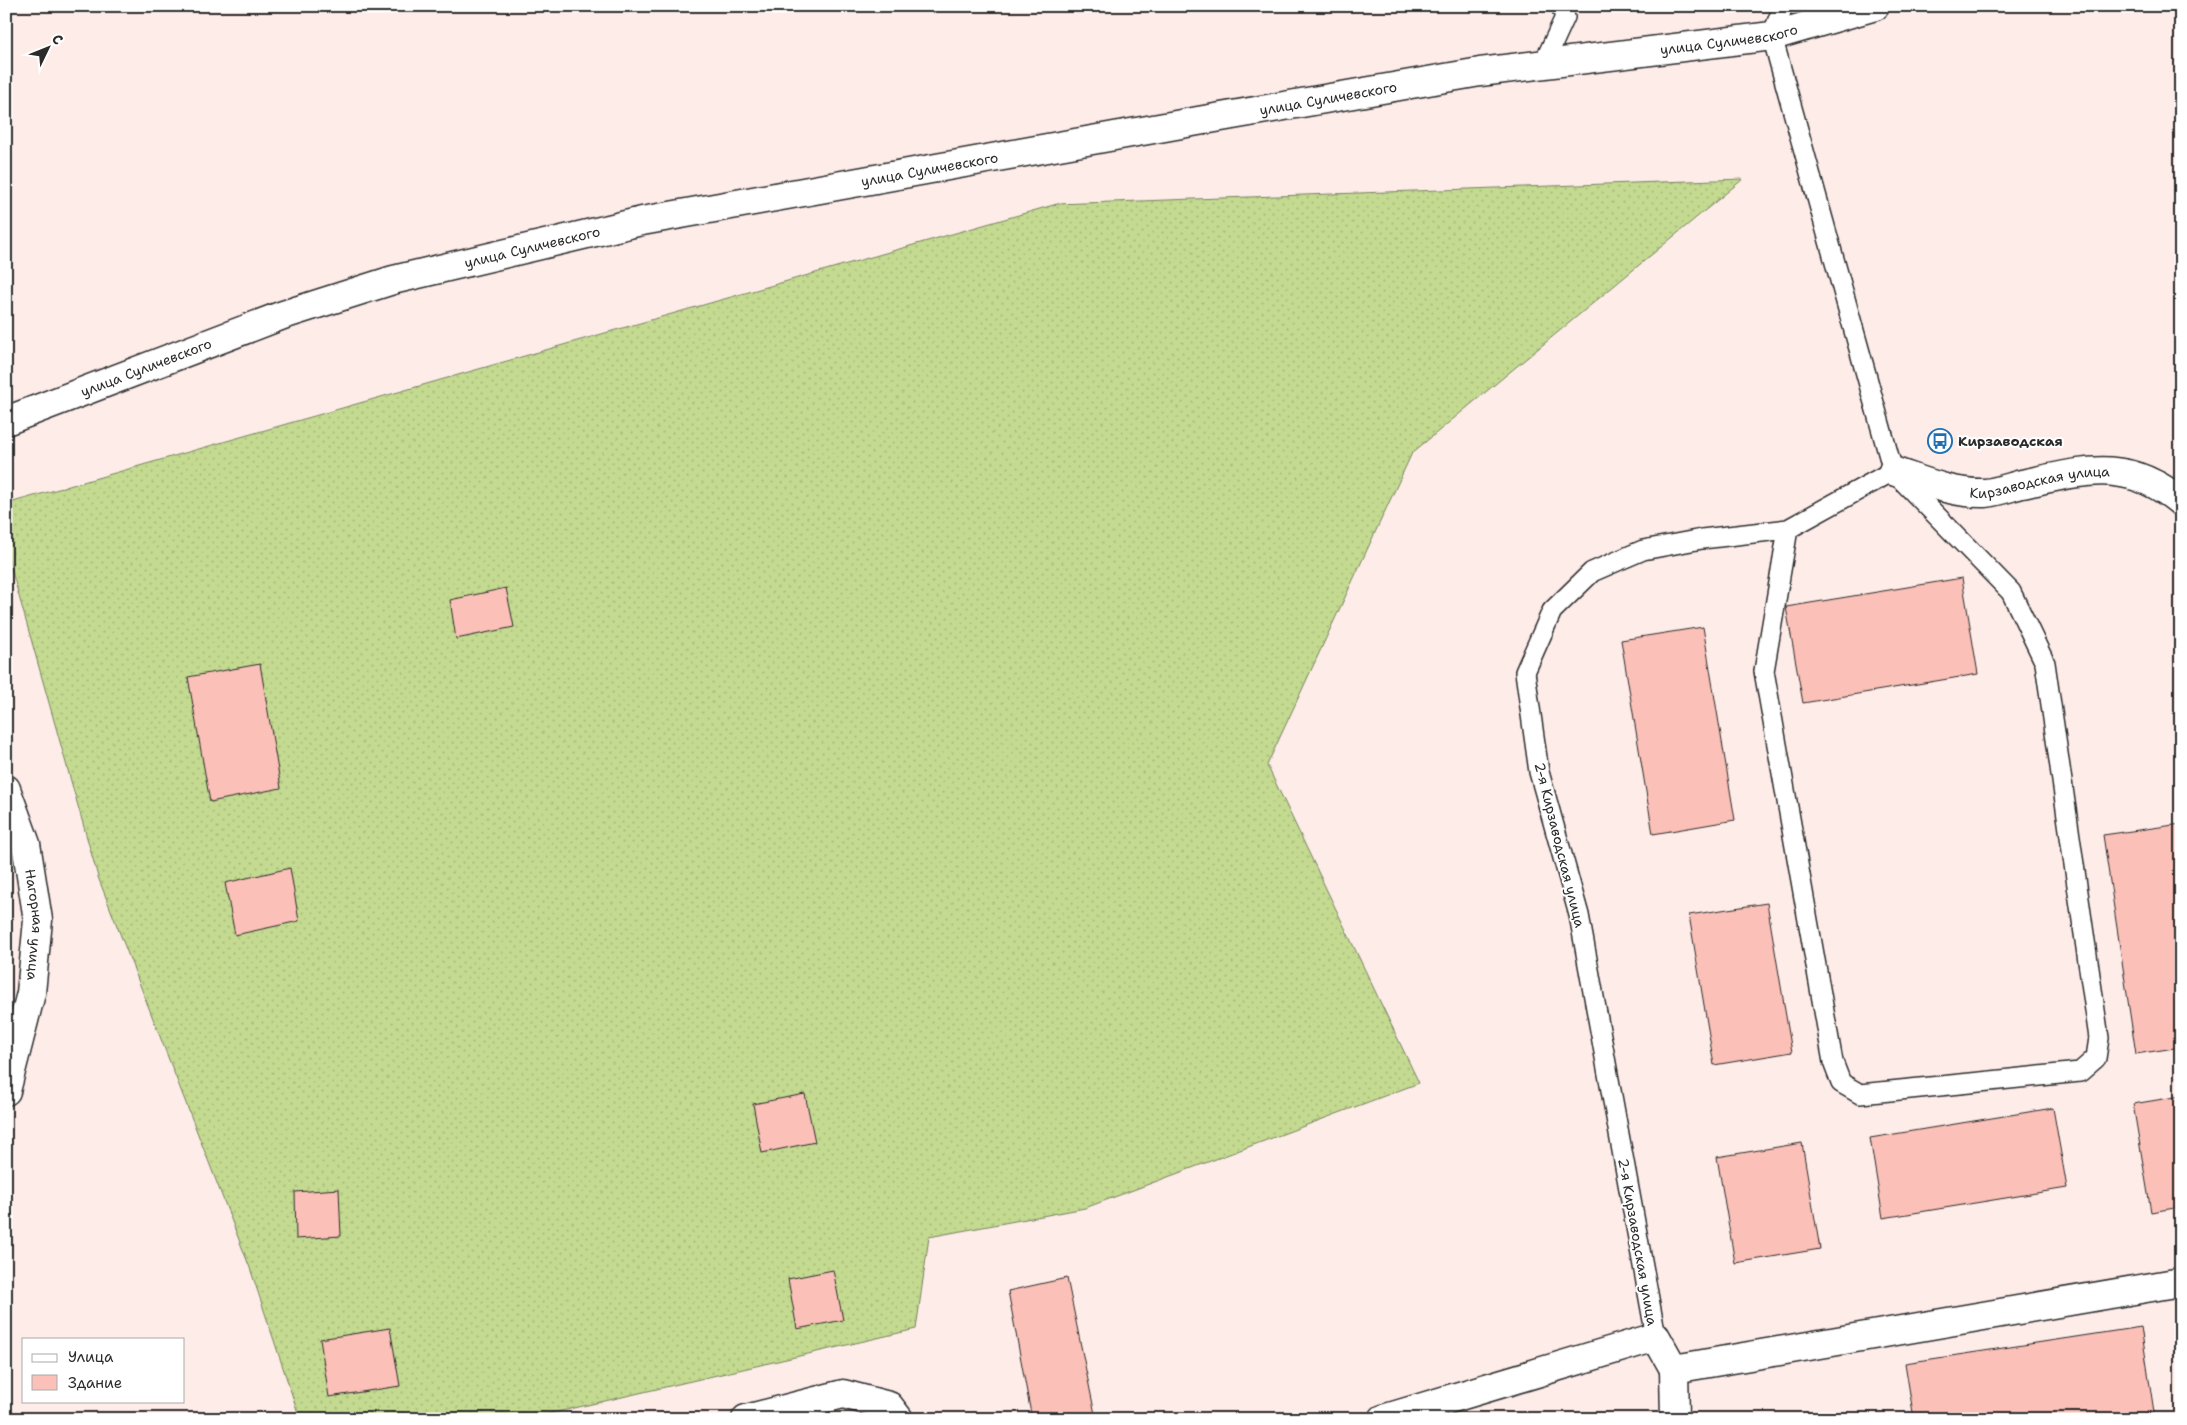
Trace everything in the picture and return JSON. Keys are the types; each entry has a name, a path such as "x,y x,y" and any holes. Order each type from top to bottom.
{"street":[{"name":"улица Суличевского","path":"6,421 283,315 393,280 642,221 1149,129 1480,72 1772,36 1875,6"},
{"name":"Кирзаводская улица","path":"1893,471 1958,492 1987,493 2070,474 2110,470 2136,476 2169,492 2181,502"},
{"name":"Нагорная улица","path":"6,789 16,842 38,920 31,993 6,1092"},
{"path":"1674,1369 2181,1282"},
{"path":"1383,1419 1656,1337 1674,1369 1675,1419"},
{"path":"746,1419 843,1394 889,1406 899,1419"}],"lane":[{"path":"1543,65 1565,17 1561,6"},
{"path":"1783,6 1772,36 1893,471 2010,592 2045,662 2100,1038 2096,1058 2080,1072 1860,1094 1841,1082 1833,1062 1764,671 1788,529"},
{"name":"2-я Кирзаводская улица","path":"1656,1337 1579,915 1539,772 1525,672 1552,611 1592,572 1643,550 1702,539 1788,529 1893,471"}],"green space":[{"path":"1743,179 1412,453 1267,765 1419,1083 1085,1208 929,1237 916,1329 527,1419 300,1419 250,1268 98,877 6,550 6,504 1057,204"}],"building":[{"path":"1962,578 1978,674 1803,703 1786,607"},
{"path":"506,588 514,627 456,639 450,600"},
{"path":"1703,627 1735,820 1653,834 1621,640"},
{"path":"260,664 281,788 210,802 188,677"},
{"path":"2181,824 2181,1047 2136,1054 2103,835"},
{"path":"290,868 299,921 235,935 225,883"},
{"path":"1767,903 1792,1052 1714,1065 1689,915"},
{"path":"805,1094 815,1142 762,1153 753,1104"},
{"path":"2181,1096 2181,1207 2151,1212 2133,1104"},
{"path":"2053,1108 2067,1188 1883,1218 1870,1138"},
{"path":"1802,1143 1820,1249 1735,1263 1717,1157"},
{"path":"339,1189 341,1236 296,1239 295,1192"},
{"path":"833,1270 843,1320 797,1329 788,1279"},
{"path":"1067,1278 1096,1419 1032,1419 1008,1291"},
{"path":"2141,1327 2154,1412 2107,1419 1914,1419 1905,1363"},
{"path":"390,1328 400,1386 329,1397 320,1339"}],"place":[{"name":"Кирзаводская","path":"1940,441"}]}
